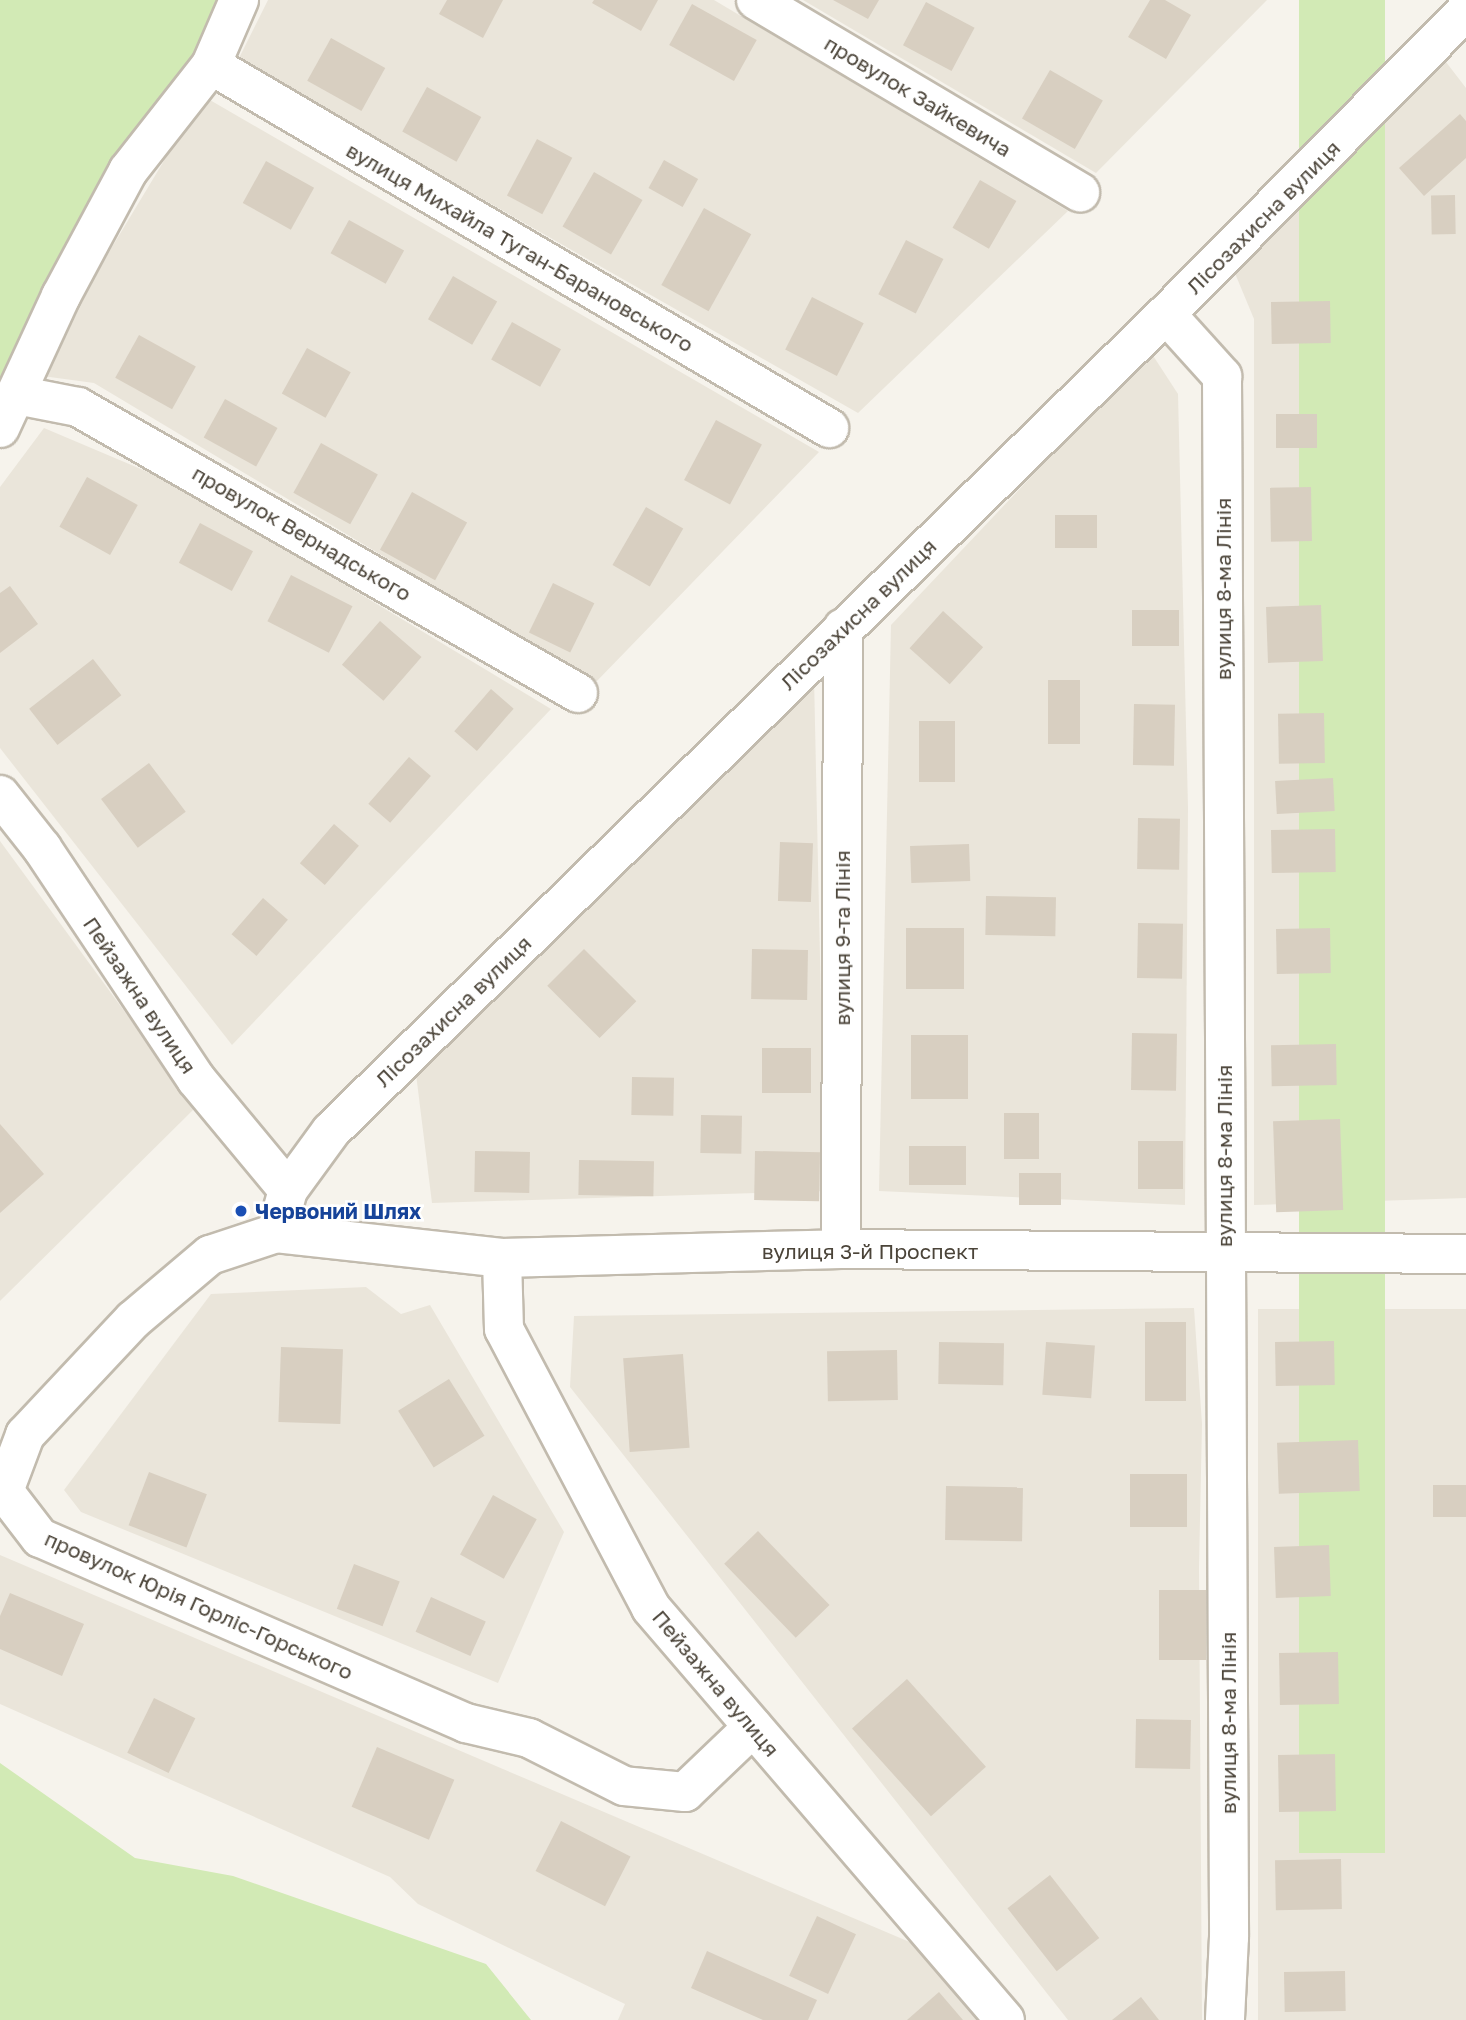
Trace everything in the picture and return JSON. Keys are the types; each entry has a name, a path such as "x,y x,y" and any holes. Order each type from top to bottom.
{"street":[{"path":"8,411 61,296 128,171 211,65 239,0"},
{"name":"провулок Зайкевича","path":"756,0 1080,192"},
{"name":"Лісозахисна вулиця","path":"276,1233 288,1190 331,1131 843,628 1460,33"},
{"name":"вулиця Михайла Туган-Барановського","path":"211,65 829,428"},
{"name":"вулиця 8-ма Лінія","path":"1166,314 1222,376 1229,1923 1225,2020"},
{"name":"провулок Вернадського","path":"8,411 78,407 578,693"},
{"name":"вулиця 9-та Лінія","path":"841,1249 843,628"},
{"name":"Пейзажна вулиця","path":"0,795 42,848 196,1079 288,1190"},
{"name":"вулиця 3-й Проспект","path":"276,1233 502,1258 841,1249 1466,1254"},
{"name":"провулок Юрія Горліс-Горського","path":"276,1233 210,1255 133,1320 25,1435 4,1491 40,1538 466,1723 529,1738 624,1786 685,1792 753,1727"},
{"name":"Пейзажна вулиця","path":"502,1258 504,1329 651,1608 1005,2020"}],"shaded area":[{"path":"268,0 714,0 1068,211 858,413 238,60"},
{"path":"803,0 1267,0 1096,173"},
{"path":"1446,62 1466,88 1466,1198 1254,1205 1254,319 1234,271"},
{"path":"203,96 819,452 595,683 94,383 35,375"},
{"path":"1150,351 1178,394 1188,808 1185,1205 879,1191 891,625"},
{"path":"44,428 181,486 551,709 232,1045 0,748 0,487"},
{"path":"814,677 825,1191 432,1203 415,1066"},
{"path":"0,841 195,1108 0,1301"},
{"path":"366,1287 401,1314 430,1305 564,1532 498,1683 81,1512 64,1490 211,1294"},
{"path":"1194,1308 1202,1424 1199,1568 1202,2020 1068,2020 570,1387 574,1316"},
{"path":"1258,1309 1466,1309 1466,2020 1258,2020"},
{"path":"0,1555 919,1946 977,2020 618,2020 625,2004 418,1904 390,1877 0,1704"}],"green space":[{"path":"0,0 221,0 195,60 0,401"},
{"path":"1299,0 1385,0 1385,1853 1299,1853"},
{"path":"0,1763 135,1858 233,1876 486,1964 531,2020 0,2020"}],"building":[{"path":"447,0 503,0 483,38 439,14"},
{"path":"594,0 658,0 641,31 592,3"},
{"path":"833,0 879,0 868,19"},
{"path":"1150,0 1165,0 1191,15 1166,59 1128,37"},
{"path":"926,2 975,28 952,71 903,45"},
{"path":"692,4 757,40 734,81 669,45"},
{"path":"331,38 385,68 361,111 307,81"},
{"path":"1050,70 1103,100 1075,149 1022,118"},
{"path":"427,87 481,117 457,162 402,132"},
{"path":"1460,114 1466,121 1466,158 1424,196 1399,168"},
{"path":"537,139 572,158 542,214 507,196"},
{"path":"664,160 698,179 683,207 648,188"},
{"path":"266,161 314,188 291,230 243,203"},
{"path":"594,172 642,200 611,255 562,227"},
{"path":"980,180 1016,201 989,249 952,228"},
{"path":"1431,195 1455,195 1456,234 1432,234"},
{"path":"704,208 751,234 709,311 661,285"},
{"path":"349,220 404,251 386,284 331,253"},
{"path":"906,240 943,259 916,313 878,294"},
{"path":"453,276 497,302 472,345 428,319"},
{"path":"812,297 864,323 837,376 785,350"},
{"path":"1330,301 1331,343 1272,344 1271,302"},
{"path":"512,322 561,349 540,387 491,360"},
{"path":"139,335 196,367 172,409 115,378"},
{"path":"307,348 351,372 326,418 282,393"},
{"path":"225,399 277,428 256,467 204,437"},
{"path":"1276,414 1317,414 1317,448 1276,448"},
{"path":"716,420 762,444 730,504 684,480"},
{"path":"321,443 378,475 350,524 293,493"},
{"path":"87,477 138,505 110,555 59,527"},
{"path":"1311,487 1312,541 1271,542 1270,488"},
{"path":"412,492 467,523 435,580 380,550"},
{"path":"646,507 683,528 650,587 612,565"},
{"path":"1055,515 1097,515 1097,548 1055,548"},
{"path":"200,523 253,551 232,591 179,563"},
{"path":"291,575 352,606 329,653 267,621"},
{"path":"553,583 594,603 570,653 529,632"},
{"path":"10,586 38,624 0,653 0,593"},
{"path":"1321,605 1323,661 1268,663 1266,607"},
{"path":"1132,610 1179,610 1179,646 1132,646"},
{"path":"943,611 983,647 950,684 910,648"},
{"path":"380,621 422,657 383,701 342,665"},
{"path":"93,659 121,695 57,745 29,709"},
{"path":"1048,680 1080,680 1080,744 1048,744"},
{"path":"491,689 514,709 477,751 454,731"},
{"path":"1134,704 1175,705 1174,766 1133,765"},
{"path":"1324,713 1325,763 1279,764 1278,714"},
{"path":"919,721 955,721 955,782 919,782"},
{"path":"409,757 431,776 390,823 368,804"},
{"path":"149,763 186,812 138,848 101,799"},
{"path":"1333,778 1335,811 1277,814 1275,781"},
{"path":"1138,818 1180,819 1179,870 1137,869"},
{"path":"334,824 359,846 325,885 300,863"},
{"path":"1335,829 1336,872 1272,873 1271,830"},
{"path":"780,842 813,843 811,902 778,901"},
{"path":"969,844 970,881 911,883 910,846"},
{"path":"986,896 1056,897 1055,936 985,935"},
{"path":"263,898 288,920 256,956 232,934"},
{"path":"1138,923 1183,924 1182,979 1137,978"},
{"path":"906,928 964,928 964,989 906,989"},
{"path":"1330,928 1331,973 1277,974 1276,929"},
{"path":"584,949 636,1001 600,1038 547,986"},
{"path":"752,949 808,950 807,1000 751,999"},
{"path":"1132,1033 1177,1034 1176,1091 1131,1090"},
{"path":"911,1035 968,1035 968,1099 911,1099"},
{"path":"1336,1044 1337,1085 1272,1086 1271,1045"},
{"path":"762,1048 811,1048 811,1093 762,1093"},
{"path":"632,1077 674,1078 673,1116 631,1115"},
{"path":"1004,1113 1039,1113 1039,1159 1004,1159"},
{"path":"701,1115 742,1116 741,1154 700,1153"},
{"path":"1340,1119 1343,1210 1276,1212 1273,1121"},
{"path":"0,1124 44,1174 0,1213"},
{"path":"1138,1141 1183,1141 1183,1189 1138,1189"},
{"path":"909,1146 966,1146 966,1185 909,1185"},
{"path":"475,1151 530,1152 529,1193 474,1192"},
{"path":"755,1151 820,1152 819,1201 754,1200"},
{"path":"579,1160 654,1161 653,1196 578,1195"},
{"path":"1019,1173 1061,1173 1061,1205 1019,1205"},
{"path":"1145,1322 1186,1322 1186,1401 1145,1401"},
{"path":"1334,1341 1335,1385 1276,1386 1275,1342"},
{"path":"939,1342 1004,1343 1003,1385 938,1384"},
{"path":"1046,1342 1095,1345 1091,1398 1042,1395"},
{"path":"281,1347 343,1349 340,1424 278,1422"},
{"path":"897,1350 898,1400 828,1401 827,1351"},
{"path":"683,1354 690,1448 630,1452 623,1358"},
{"path":"449,1379 485,1436 434,1468 398,1411"},
{"path":"1358,1440 1360,1491 1279,1494 1277,1443"},
{"path":"149,1472 207,1494 186,1547 129,1525"},
{"path":"1130,1474 1187,1474 1187,1527 1130,1527"},
{"path":"1433,1485 1466,1485 1466,1517 1433,1517"},
{"path":"946,1486 1023,1487 1022,1541 945,1540"},
{"path":"493,1495 537,1519 504,1579 460,1554"},
{"path":"758,1531 830,1605 796,1638 724,1564"},
{"path":"1329,1545 1331,1596 1276,1598 1274,1547"},
{"path":"354,1564 400,1582 383,1626 337,1609"},
{"path":"1159,1590 1206,1590 1206,1660 1159,1660"},
{"path":"10,1593 84,1624 62,1676 0,1649 0,1616"},
{"path":"431,1597 486,1621 470,1656 416,1632"},
{"path":"1338,1652 1339,1704 1280,1705 1279,1653"},
{"path":"907,1679 986,1767 931,1816 852,1729"},
{"path":"154,1698 195,1718 169,1773 127,1753"},
{"path":"1136,1719 1191,1720 1190,1769 1135,1768"},
{"path":"377,1747 454,1780 429,1840 352,1807"},
{"path":"1335,1754 1336,1811 1279,1812 1278,1755"},
{"path":"561,1821 630,1856 605,1906 536,1871"},
{"path":"1341,1859 1342,1909 1276,1910 1275,1860"},
{"path":"1050,1875 1099,1938 1057,1971 1007,1908"},
{"path":"817,1916 856,1934 828,1994 789,1976"},
{"path":"707,1951 817,2000 808,2020 763,2020 691,1988"},
{"path":"1345,1971 1346,2011 1285,2012 1284,1972"},
{"path":"939,1992 963,2020 907,2020"},
{"path":"1141,1997 1159,2020 1112,2020"}],"place":[{"name":"Червоний Шлях","path":"241,1211"}]}
